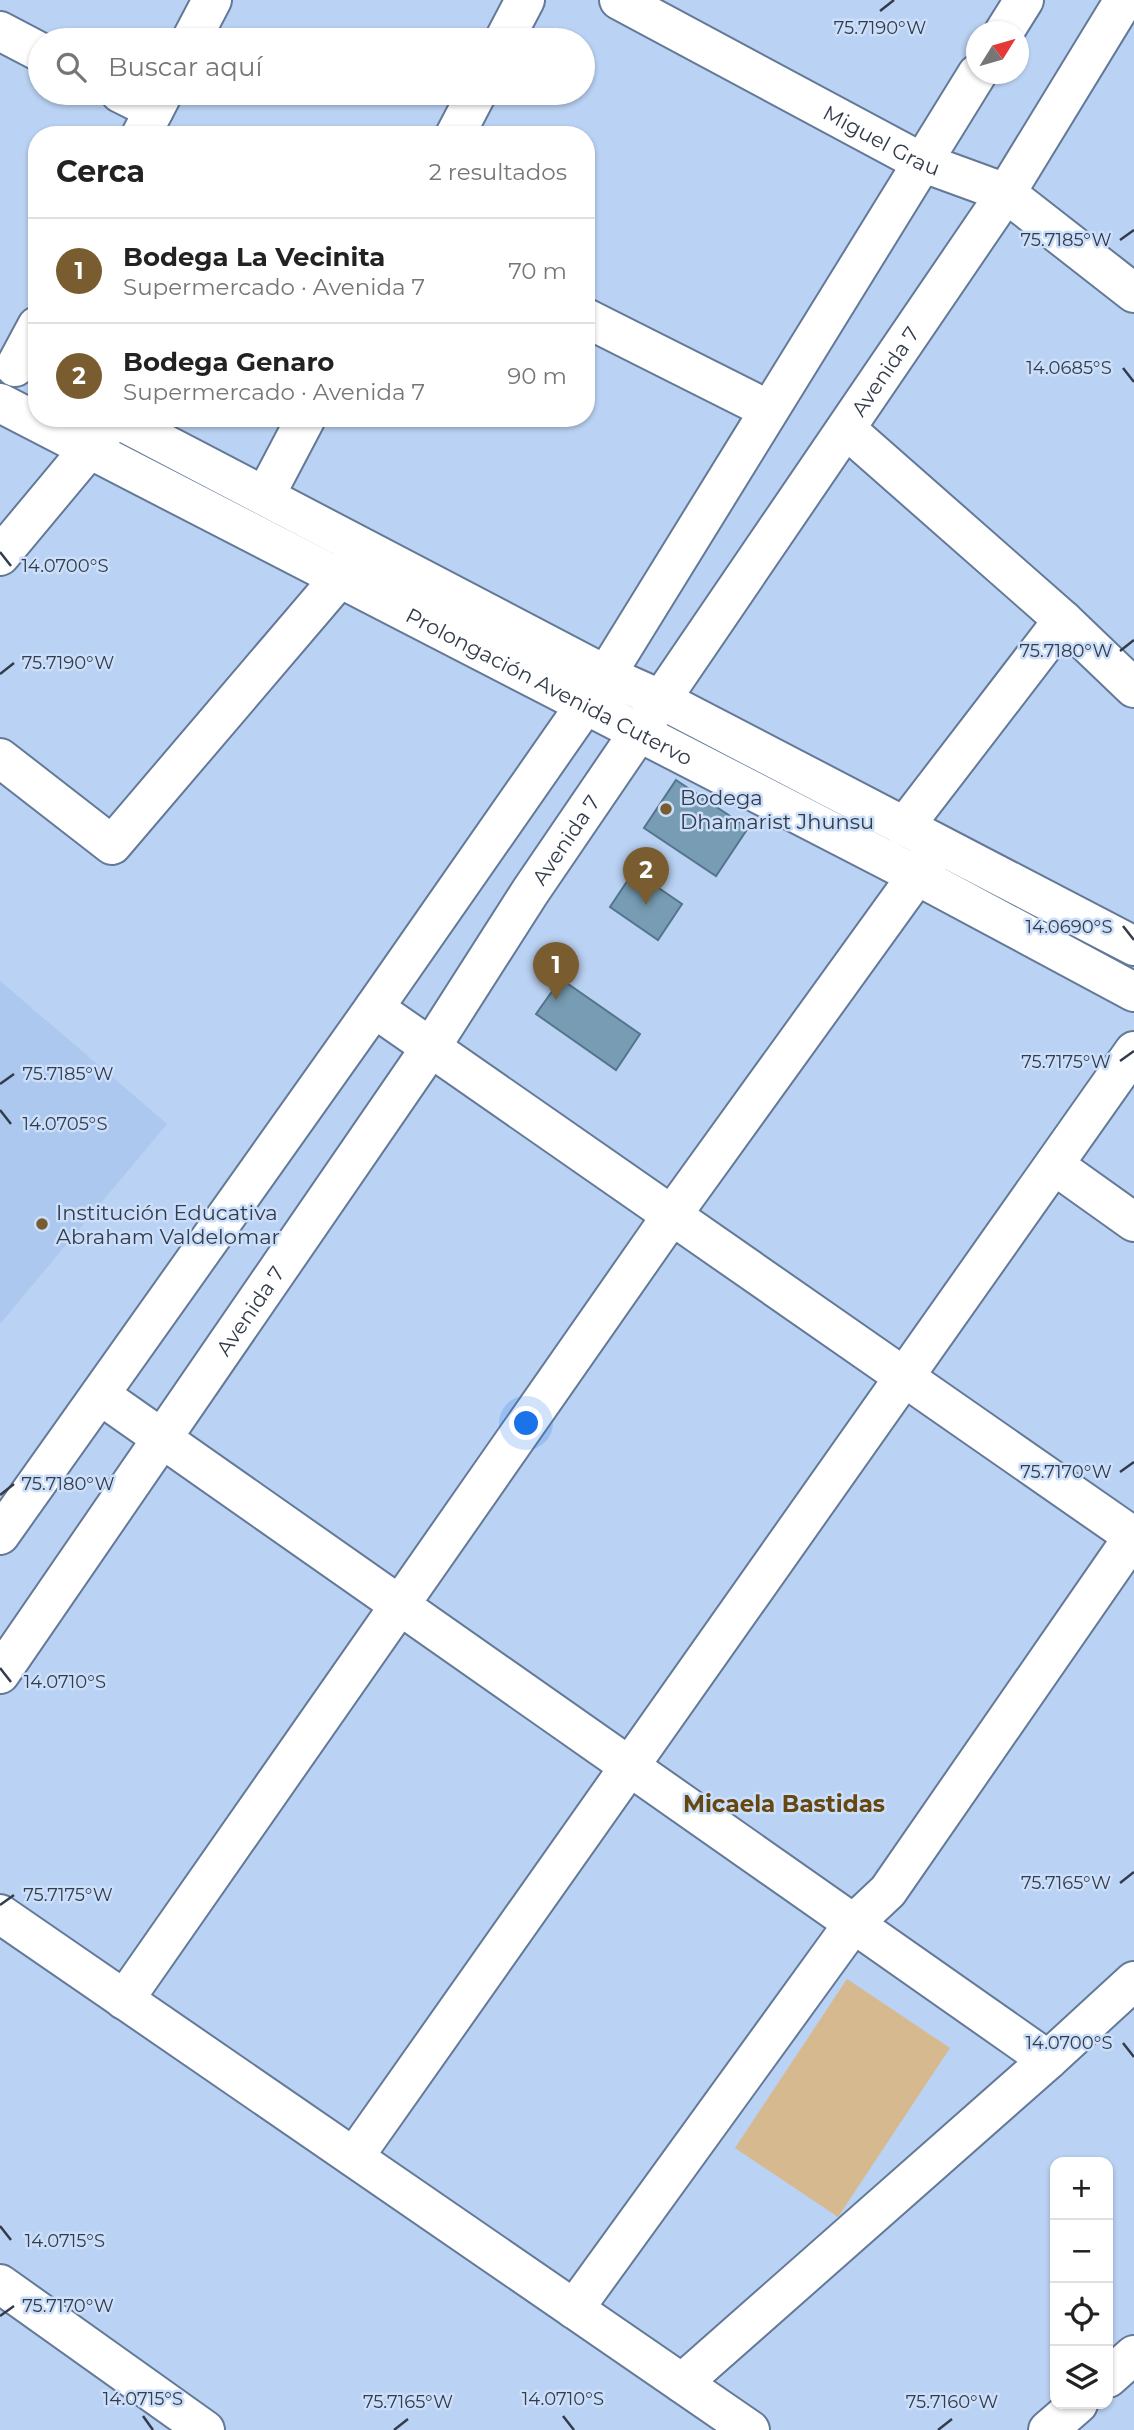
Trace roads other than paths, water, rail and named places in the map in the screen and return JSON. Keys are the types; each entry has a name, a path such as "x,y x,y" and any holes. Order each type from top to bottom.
{"street":[{"path":"197,28 212,0"},
{"path":"510,28 525,0"},
{"name":"Miguel Grau","path":"619,0 921,162 1006,193 1134,293"},
{"path":"1011,21 1024,0"},
{"name":"Avenida 7","path":"0,1674 430,1047 660,699 1006,193 1124,0"},
{"path":"0,32 28,46"},
{"path":"0,1535 374,1008 606,675 972,84"},
{"path":"460,126 471,105"},
{"path":"595,323 769,410"},
{"path":"17,368 28,345"},
{"name":"Prolongación Avenida Cutervo","path":"0,403 28,417"},
{"name":"Prolongación Avenida Cutervo","path":"46,427 916,875 1134,992"},
{"path":"0,556 107,427"},
{"name":"Prolongación Avenida Cutervo","path":"132,427 606,675 660,699 1134,946"},
{"path":"265,496 301,427"},
{"path":"846,429 1063,620 1134,688"},
{"path":"0,758 113,845 365,548"},
{"path":"904,827 1063,620"},
{"path":"124,2000 672,1215 939,845"},
{"path":"374,1008 1134,1537 888,1891 853,1924 574,2309"},
{"path":"354,2157 1134,1051"},
{"path":"1054,1165 1134,1222"},
{"path":"100,1395 1048,2060"},
{"path":"0,1914 750,2430"},
{"path":"682,2383 1134,1981"},
{"path":"0,2284 205,2430"},
{"path":"1113,2374 1134,2355"},
{"path":"1048,2430 1072,2409"}],"place":[{"name":"Bodega Dhamarist Jhunsu","path":"666,809"},
{"name":"Bodega Genaro","path":"646,905"},
{"name":"Bodega La Vecinita","path":"556,1000"},
{"name":"Institución Educativa Abraham Valdelomar","path":"42,1224"}],"district":[{"name":"Micaela Bastidas","path":"784,1804"}]}
